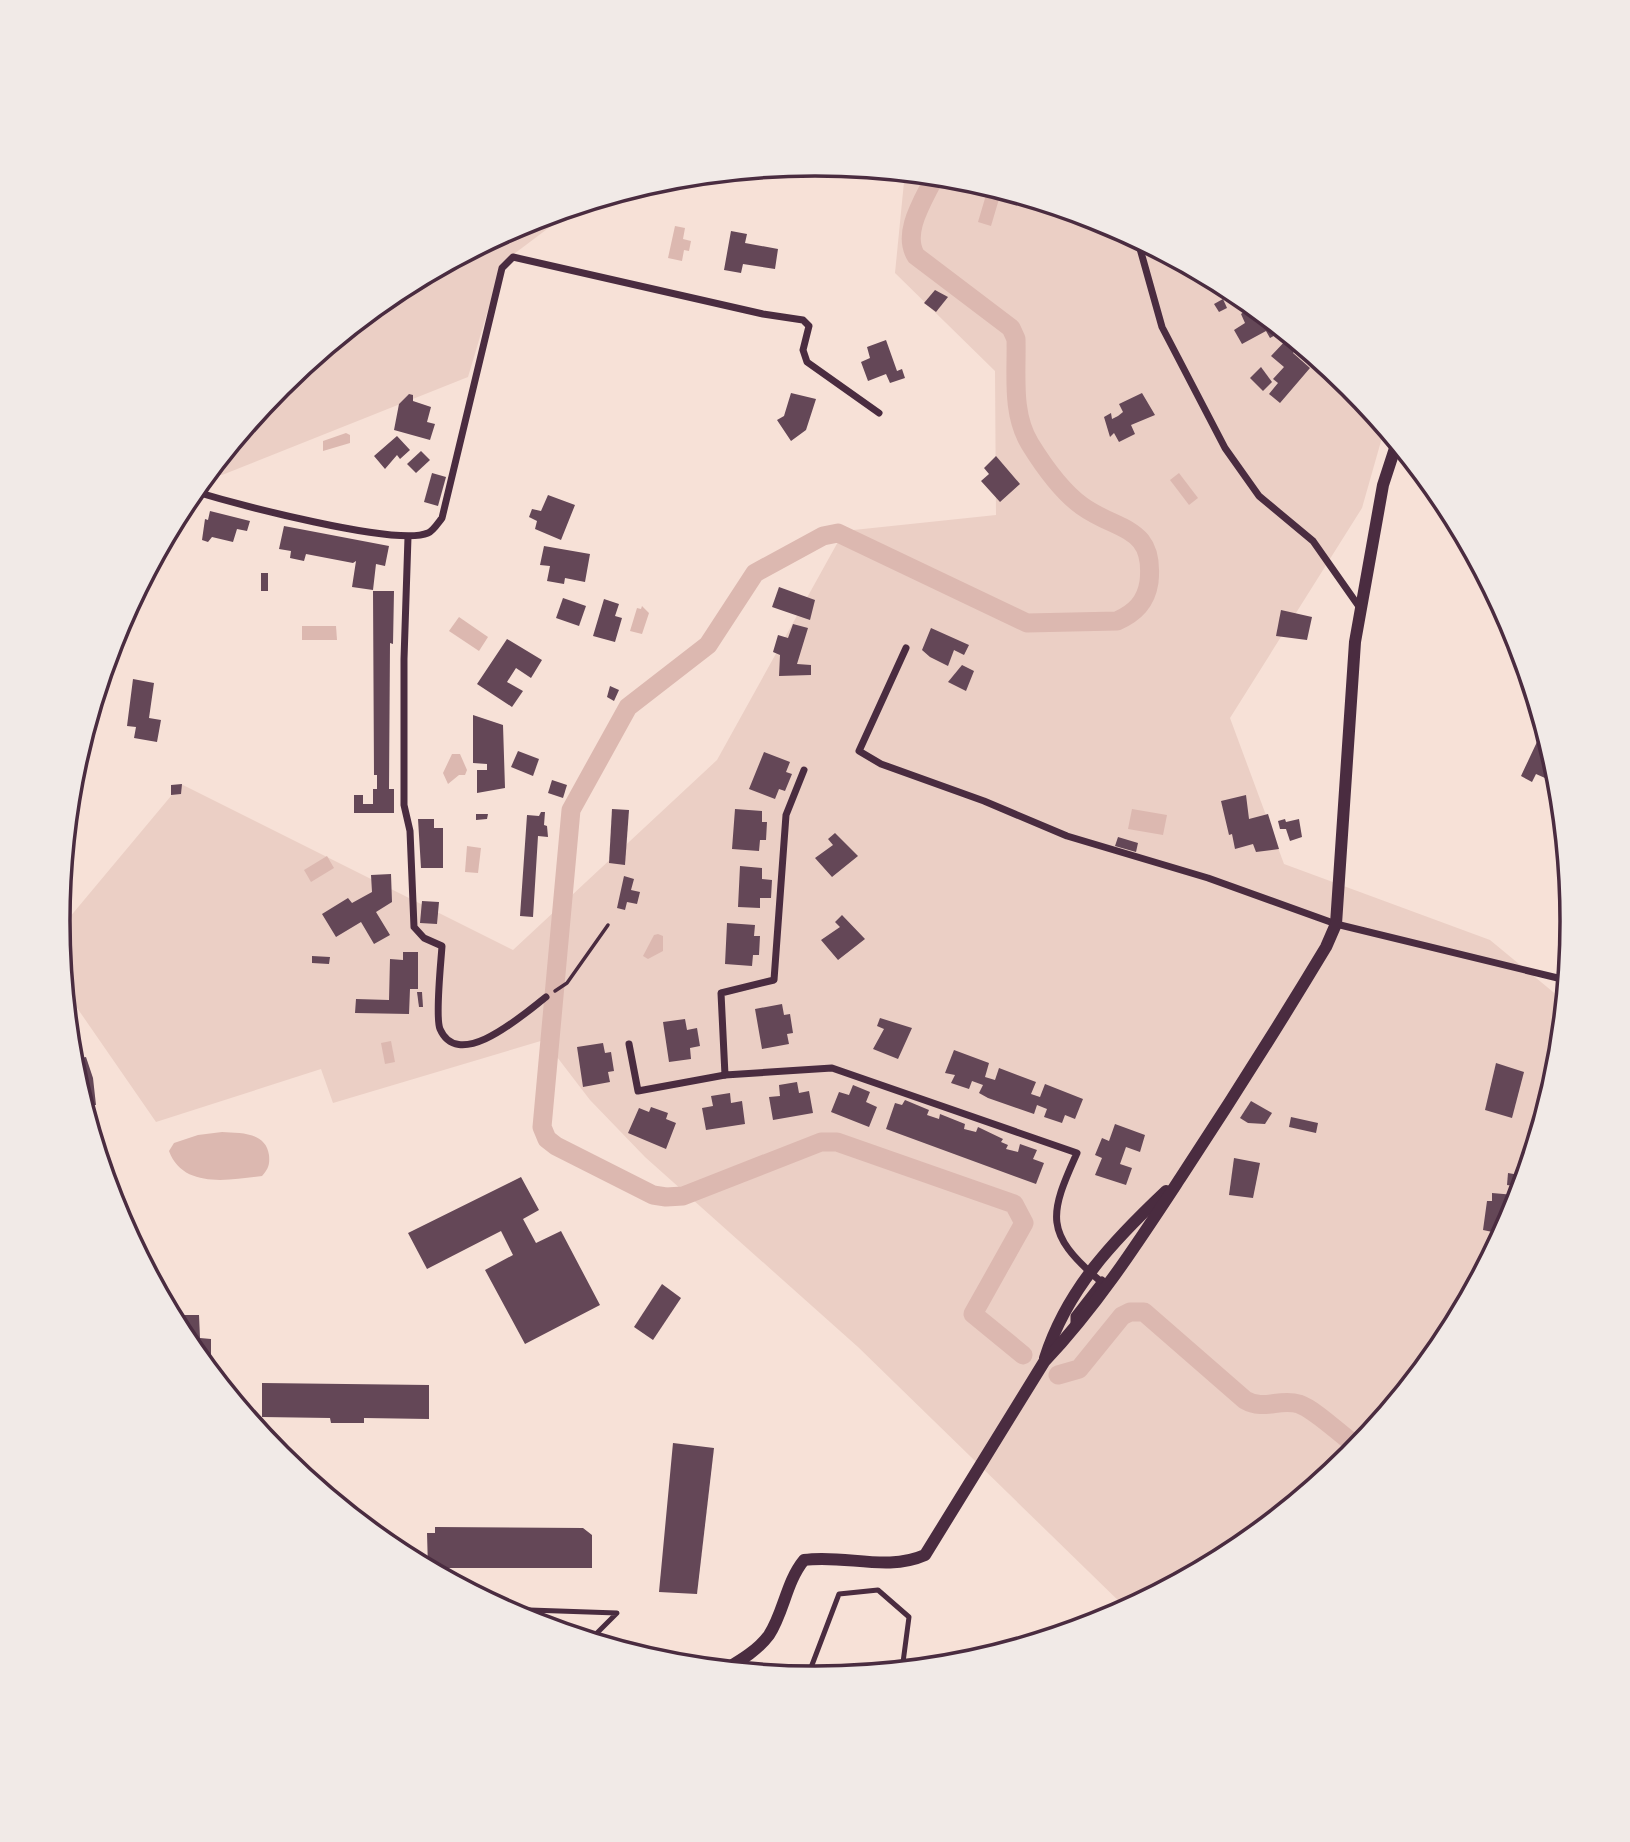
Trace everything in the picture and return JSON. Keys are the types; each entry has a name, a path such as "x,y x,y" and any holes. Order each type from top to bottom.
{"street":[{"path":"1140,251 1162,327 1225,448 1259,496 1314,541 1360,608"},
{"path":"205,494 287,517 408,537 430,533 443,518 502,268 513,257 763,314 803,320 809,326 803,350 807,362 879,413"},
{"path":"1044,1362 1065,1307 1100,1277 1183,1174 1296,998 1326,947 1336,924 1360,608 1382,485 1393,452"},
{"path":"408,537 404,805 410,831 414,927 424,938 442,946 439,1027 448,1040 464,1046 495,1036 546,997"},
{"path":"906,648 859,751 881,764 984,801 1067,836 1208,878 1336,924 1557,977"},
{"path":"725,1075 721,993 774,980 786,815 804,770"},
{"path":"629,1044 638,1091 725,1075 832,1068 1077,1153 1055,1208 1057,1228 1068,1253 1100,1277"},
{"path":"738,1662 756,1649 769,1634 794,1572 804,1560 821,1558 897,1563 925,1555 1044,1362 1074,1328 1133,1222 1183,1174"}],"lane":[{"path":"812,1666 839,1594 878,1590 909,1617 903,1661"},
{"path":"533,1610 617,1613 597,1633"}],"path":[{"path":"558,989 567,983 608,925"}],"shaded area":[{"path":"904,182 960,190 1008,201 1054,216 1145,253 1188,276 1269,330 1342,394 1382,438 1362,508 1230,718 1284,864 1490,940 1556,994 1546,1066 1535,1114 1503,1206 1460,1294 1406,1375 1342,1448 1269,1512 1188,1566 1119,1601 858,1347 645,1157 590,1100 544,1040 333,1103 321,1069 156,1122 75,1005 70,917 181,784 513,950 717,760 844,531 996,515 995,371 895,273"},
{"path":"986,196 999,199 991,226 978,222"},
{"path":"553,224 502,263 468,377 219,474 224,467 288,394 361,330 443,276 485,253"},
{"path":"675,226 685,228 683,239 691,241 689,251 684,250 682,261 668,258"},
{"path":"346,433 350,435 350,443 323,451 323,441"},
{"path":"1179,473 1198,498 1189,505 1170,480"},
{"path":"642,606 649,613 642,634 630,631 637,608 641,609"},
{"path":"459,617 488,637 479,651 449,631"},
{"path":"302,626 336,626 337,640 302,640"},
{"path":"452,754 460,754 467,770 465,775 459,775 448,784 443,773"},
{"path":"1132,809 1167,815 1163,835 1128,829"},
{"path":"467,846 481,848 478,873 465,872"},
{"path":"327,856 334,868 311,882 304,870"},
{"path":"654,935 663,936 663,951 648,959 643,956"},
{"path":"391,1041 395,1062 385,1064 381,1043"},
{"path":"222,1132 251,1135 263,1142 267,1147 269,1162 262,1176 222,1180 196,1177 176,1163 169,1151 174,1143 198,1135"}],"building":[{"path":"731,231 747,234 745,243 778,249 775,269 743,264 741,273 724,270"},
{"path":"935,290 948,297 936,312 924,303"},
{"path":"1223,299 1227,308 1219,312 1214,304"},
{"path":"1243,312 1275,335 1270,338 1266,331 1242,344 1234,330 1245,323 1241,314"},
{"path":"886,340 897,371 902,369 905,378 890,383 886,374 868,381 861,362 870,358 867,347"},
{"path":"1284,342 1310,368 1280,403 1269,394 1278,383 1273,379 1284,367 1271,356"},
{"path":"1261,367 1272,382 1263,391 1250,378"},
{"path":"791,393 816,399 806,430 791,441 777,420 784,416"},
{"path":"1142,393 1155,415 1131,425 1135,434 1119,442 1114,433 1110,437 1104,417 1111,413 1112,419 1118,416 1123,412 1119,404"},
{"path":"409,394 413,395 413,401 431,407 427,422 435,424 430,440 394,430 399,404"},
{"path":"397,436 410,450 400,459 397,455 385,469 374,456"},
{"path":"421,451 430,460 416,473 407,464"},
{"path":"996,456 1020,484 1000,502 981,481 989,474 984,468"},
{"path":"432,473 446,477 438,506 424,502"},
{"path":"548,495 575,505 561,540 535,529 537,521 529,517 532,509 541,511"},
{"path":"210,511 250,521 247,531 237,529 233,542 212,537 208,542 202,540 205,519 208,520"},
{"path":"284,526 389,546 385,566 376,564 373,590 352,587 356,561 353,563 306,554 304,561 290,558 291,551 279,549"},
{"path":"544,546 590,554 585,582 565,578 564,584 547,581 550,566 540,565"},
{"path":"261,573 268,573 268,591 261,591"},
{"path":"779,587 815,600 810,620 772,607"},
{"path":"373,591 394,591 393,644 390,643 389,789 394,789 394,813 354,813 354,795 363,795 363,804 373,804 373,789 377,789 377,775 374,775"},
{"path":"563,598 586,606 579,626 556,618"},
{"path":"604,599 619,604 615,616 622,618 615,642 593,636"},
{"path":"1281,610 1312,617 1307,640 1276,636"},
{"path":"793,624 808,628 797,664 811,665 811,675 779,676 780,655 773,652 778,635 788,638"},
{"path":"931,628 969,645 964,655 954,650 948,666 930,657 922,650"},
{"path":"507,639 542,660 531,678 516,668 507,682 523,691 512,707 477,684"},
{"path":"962,665 974,671 966,691 948,682"},
{"path":"133,679 154,683 149,718 161,720 157,742 134,738 136,727 127,726"},
{"path":"610,686 619,690 614,701 607,697"},
{"path":"473,715 503,725 505,788 477,793 477,770 487,770 487,764 473,763"},
{"path":"1538,740 1545,778 1536,774 1532,782 1521,776"},
{"path":"518,751 539,759 533,776 511,767"},
{"path":"764,752 790,762 786,772 792,774 785,791 779,789 775,799 749,789"},
{"path":"552,780 567,785 563,798 548,793"},
{"path":"182,784 181,794 171,795 171,785"},
{"path":"1246,795 1249,819 1268,814 1279,849 1256,852 1253,844 1235,849 1221,801"},
{"path":"612,809 629,810 625,865 609,863"},
{"path":"735,809 762,811 762,822 767,822 766,840 760,840 759,851 732,849"},
{"path":"541,812 545,812 544,825 547,826 548,837 538,836 533,917 520,916 527,815 539,816"},
{"path":"476,814 488,814 487,819 476,820"},
{"path":"418,819 434,819 434,828 443,828 443,868 421,868"},
{"path":"1285,819 1286,822 1299,819 1302,837 1290,841 1286,829 1280,829 1278,821"},
{"path":"835,833 858,856 832,877 815,858 833,845 828,839"},
{"path":"1118,837 1138,843 1136,852 1115,846"},
{"path":"740,866 762,868 762,879 772,880 771,898 760,898 760,908 738,907"},
{"path":"391,874 392,902 376,912 390,935 374,944 361,922 336,937 322,914 348,898 352,903 372,892 371,875"},
{"path":"624,876 634,879 631,890 640,892 637,904 627,902 625,910 617,908"},
{"path":"422,901 439,902 437,924 420,923"},
{"path":"842,915 865,939 838,960 821,940 840,927 835,922"},
{"path":"727,923 755,925 754,936 760,936 759,955 753,955 752,966 725,964"},
{"path":"403,952 418,952 418,989 410,989 409,1014 355,1013 356,999 389,1000 390,959 403,960"},
{"path":"312,956 330,957 329,964 312,963"},
{"path":"417,992 422,992 423,1007 419,1007"},
{"path":"782,1004 784,1015 790,1014 793,1033 787,1034 789,1044 762,1049 755,1009"},
{"path":"880,1018 912,1028 898,1059 873,1049 884,1029 877,1026"},
{"path":"685,1019 687,1030 697,1028 700,1046 690,1048 691,1059 669,1062 663,1022"},
{"path":"603,1043 605,1053 611,1052 614,1071 608,1072 610,1082 583,1087 577,1047"},
{"path":"954,1050 989,1063 985,1077 995,1080 999,1068 1036,1082 1031,1094 1040,1097 1045,1084 1083,1099 1075,1119 1065,1115 1062,1123 1044,1117 1047,1109 1037,1105 1034,1114 988,1098 979,1093 983,1085 972,1081 969,1089 951,1083 955,1075 945,1073"},
{"path":"86,1057 93,1078 96,1105 93,1105 83,1058"},
{"path":"1496,1063 1524,1072 1512,1118 1485,1110"},
{"path":"797,1082 799,1093 809,1091 813,1113 773,1120 769,1097 780,1096 779,1085"},
{"path":"853,1085 870,1092 866,1102 877,1107 869,1127 831,1112 839,1092 849,1095"},
{"path":"730,1093 731,1103 742,1101 745,1124 706,1130 702,1108 713,1106 711,1096"},
{"path":"905,1100 929,1110 927,1115 939,1119 940,1114 965,1124 964,1129 976,1132 978,1127 1003,1139 1001,1142 1008,1145 1006,1149 1018,1152 1020,1144 1037,1150 1033,1159 1044,1163 1036,1184 886,1129 895,1103 902,1105"},
{"path":"1251,1101 1272,1113 1265,1124 1248,1123 1240,1118"},
{"path":"651,1107 668,1113 666,1119 676,1123 666,1149 628,1133 639,1108 649,1112"},
{"path":"1291,1117 1318,1123 1316,1133 1289,1127"},
{"path":"1115,1124 1145,1135 1140,1152 1126,1147 1120,1164 1132,1168 1126,1185 1095,1175 1102,1158 1095,1155 1102,1138 1109,1141"},
{"path":"1234,1158 1260,1163 1253,1198 1229,1195"},
{"path":"1508,1173 1515,1174 1511,1185 1507,1185"},
{"path":"521,1177 539,1210 523,1219 536,1243 561,1231 600,1305 525,1344 485,1270 513,1255 501,1231 427,1269 408,1233"},
{"path":"1492,1193 1507,1194 1492,1232 1483,1230 1487,1201 1492,1201"},
{"path":"662,1284 681,1298 653,1340 634,1327"},
{"path":"183,1315 199,1315 200,1338 211,1339 211,1356"},
{"path":"262,1383 429,1385 429,1419 364,1418 364,1423 331,1423 330,1418 262,1417"},
{"path":"673,1443 714,1448 697,1594 659,1592"},
{"path":"435,1527 583,1528 592,1535 592,1568 446,1568 428,1557 427,1533 435,1533"}],"waterway":[{"path":"931,185 913,226 912,247 916,256 1011,328 1016,339 1017,406 1030,444 1074,500 1131,532 1140,540 1149,563 1149,582 1145,595 1134,610 1117,621 1027,623 838,533 823,536 755,573 708,645 628,707 571,810 542,1127 547,1139 556,1146 653,1195 683,1196 821,1142 837,1142 1014,1204 1024,1223 973,1314 1023,1355"},
{"path":"1058,1375 1079,1369 1122,1316 1130,1312 1144,1312 1245,1400 1265,1405 1285,1402 1299,1404 1321,1417 1349,1440"}]}
